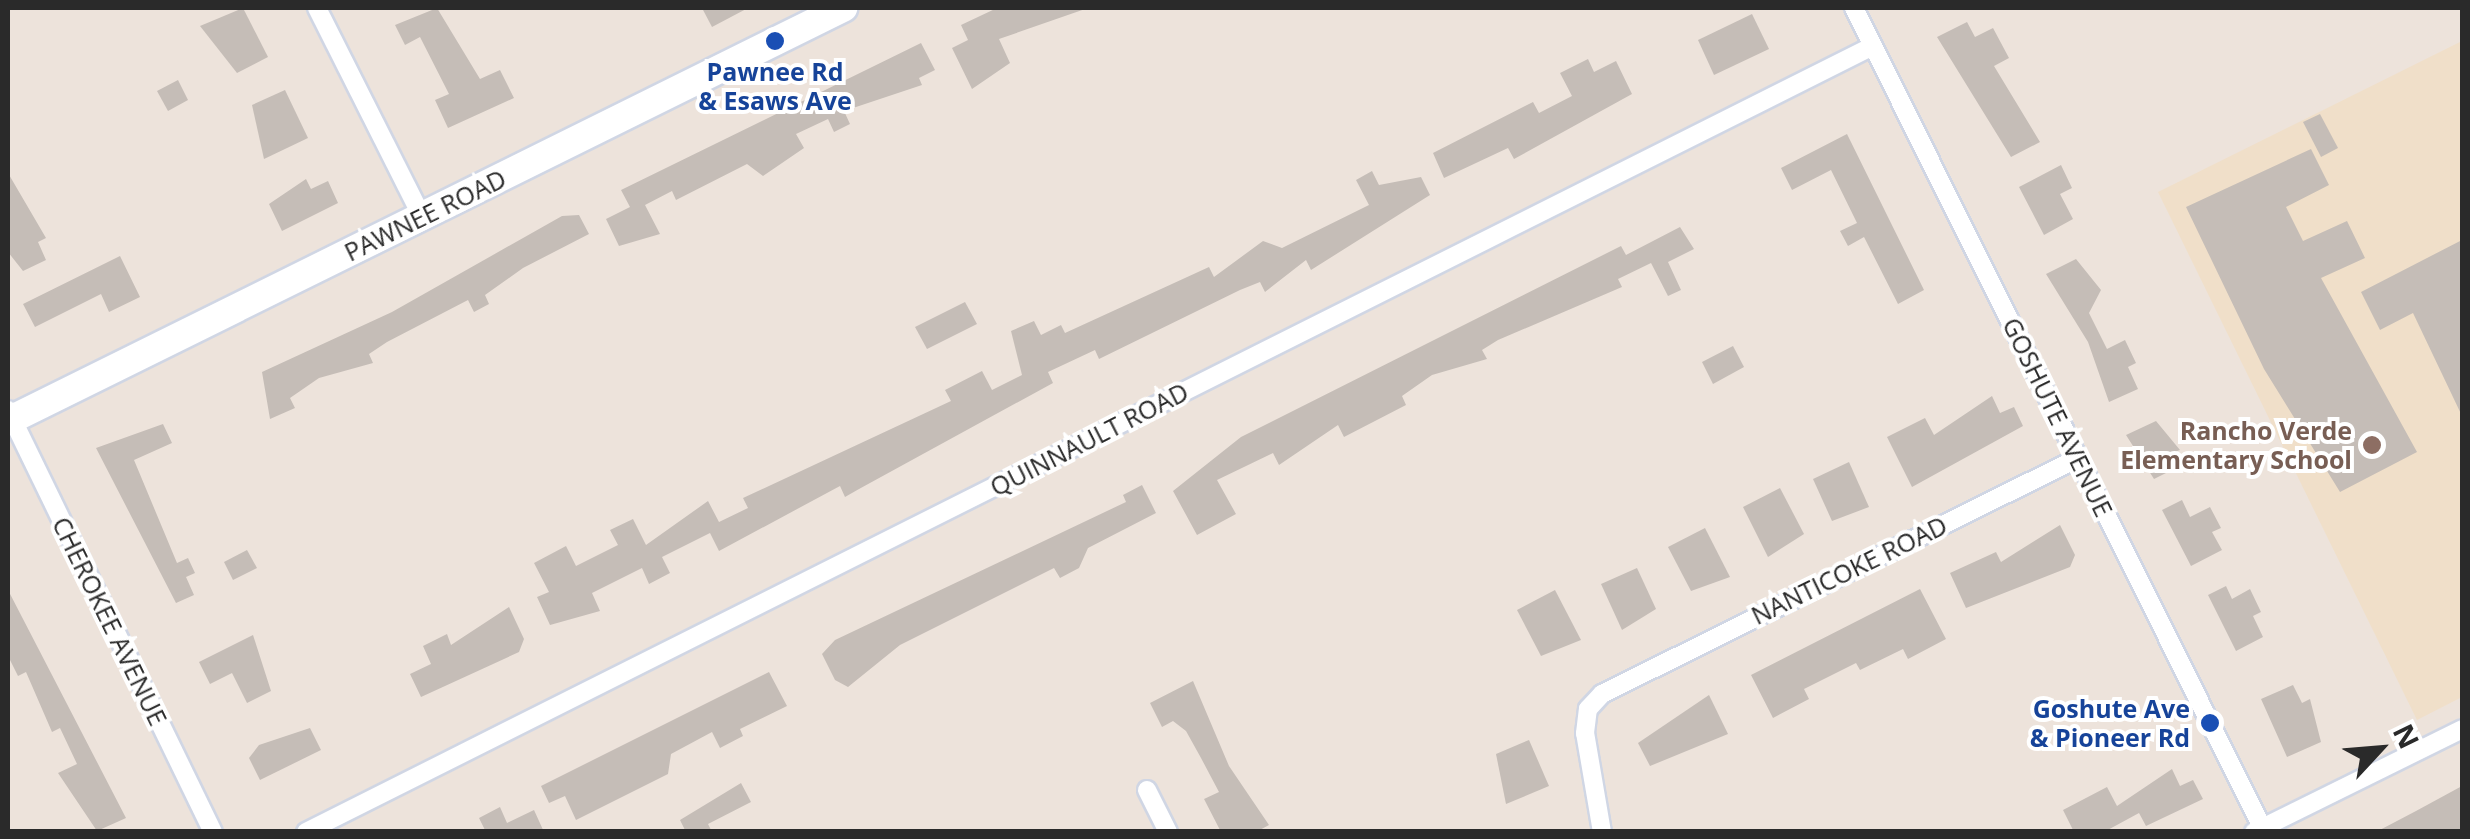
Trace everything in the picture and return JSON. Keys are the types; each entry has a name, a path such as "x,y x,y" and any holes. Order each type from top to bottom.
{"street":[{"path":"317,8 422,217"},
{"name":"GOSHUTE AVENUE","path":"1854,8 2258,829"},
{"name":"PAWNEE ROAD","path":"9,417 422,217 836,9"},
{"name":"QUINNAULT ROAD","path":"306,832 1873,46"},
{"name":"CHEROKEE AVENUE","path":"9,417 213,832"},
{"name":"NANTICOKE ROAD","path":"1602,832 1588,710 1619,683 2078,458"},
{"path":"2258,829 2462,728"},
{"path":"1147,790 1168,832"}],"shaded area":[{"name":"Rancho Verde Elementary School","path":"2462,41 2462,697 2417,720 2158,192"}],"building":[{"path":"243,8 268,57 237,73 200,26"},
{"path":"437,8 480,79 500,70 514,98 448,128 435,100 449,94 420,37 405,45 395,25"},
{"path":"702,8 748,8 712,27"},
{"path":"997,8 1088,8 999,39 1010,63 972,89 952,48 968,40 961,25"},
{"path":"1752,14 1769,49 1714,75 1698,40"},
{"path":"1967,22 1975,37 1993,28 2009,58 1994,66 2040,142 2011,157 1937,37"},
{"path":"921,43 935,70 919,78 922,85 844,111 850,124 834,132 828,119 796,134 804,148 763,176 747,164 676,200 672,191 645,205 660,234 619,246 606,219 630,207 621,190"},
{"path":"1588,59 1594,72 1616,61 1632,94 1514,159 1508,148 1444,178 1433,153 1533,102 1539,113 1572,96 1560,73"},
{"path":"178,80 188,100 168,111 157,91"},
{"path":"285,90 308,138 264,159 252,105"},
{"path":"2320,114 2338,148 2321,157 2303,122"},
{"path":"1847,134 1924,290 1898,304 1864,237 1848,246 1840,231 1857,223 1831,170 1792,190 1781,168"},
{"path":"2311,149 2329,185 2286,207 2303,241 2347,221 2365,258 2321,278 2417,452 2340,492 2264,369 2186,207"},
{"path":"2061,165 2072,188 2060,194 2073,219 2044,235 2019,187"},
{"path":"1372,171 1379,185 1421,177 1430,195 1311,270 1306,260 1265,292 1260,282 1099,359 1095,350 1048,372 1053,383 845,497 840,486 719,551 710,533 662,557 670,573 649,584 642,568 592,593 600,611 550,625 537,597 549,592 534,563 566,546 576,566 618,545 610,530 633,519 646,545 708,501 719,522 748,508 743,498 951,401 945,390 982,371 992,390 1022,375 1011,331 1034,321 1041,335 1061,325 1065,333 1209,267 1214,277 1263,241 1282,248 1369,205 1356,180"},
{"path":"8,173 46,238 38,242 46,260 23,271 8,252"},
{"path":"306,179 311,189 328,181 338,203 282,231 269,204"},
{"path":"579,215 589,234 523,268 485,295 489,304 474,312 468,300 387,342 369,354 373,363 319,378 290,398 295,408 270,419 262,372 392,312 562,216"},
{"path":"1680,227 1694,249 1668,262 1681,290 1668,296 1651,263 1618,279 1622,287 1498,340 1482,350 1487,359 1432,375 1402,396 1406,405 1344,437 1338,425 1279,465 1273,453 1217,480 1236,514 1197,535 1173,491 1241,437 1621,246 1626,255"},
{"path":"2462,240 2462,416 2413,313 2380,330 2361,292"},
{"path":"120,256 140,297 109,312 101,294 35,327 23,304"},
{"path":"2076,259 2101,290 2089,313 2107,349 2125,340 2136,363 2128,367 2138,389 2109,402 2088,342 2046,274"},
{"path":"965,302 977,324 927,349 915,327"},
{"path":"1733,346 1744,367 1713,384 1702,362"},
{"path":"1992,396 2000,413 2014,407 2023,426 1912,487 1887,437 1925,418 1934,435"},
{"path":"2156,421 2180,450 2172,453 2178,467 2154,479 2126,435"},
{"path":"163,424 172,443 134,460 177,563 188,558 195,573 186,577 194,595 176,603 96,448"},
{"path":"1849,462 1869,507 1832,521 1813,479"},
{"path":"1142,485 1156,513 1088,548 1079,568 1060,578 1054,568 900,645 848,687 835,680 822,654 835,640 1126,502 1123,495"},
{"path":"1780,488 1804,534 1768,557 1743,507"},
{"path":"2182,500 2190,517 2210,507 2221,528 2212,532 2222,550 2191,566 2162,510"},
{"path":"2060,525 2075,555 2070,567 1966,608 1950,573 1996,552 2001,562"},
{"path":"1705,528 1730,577 1691,591 1668,547"},
{"path":"247,550 257,568 233,580 224,562"},
{"path":"1637,568 1656,609 1622,630 1601,584"},
{"path":"2226,586 2232,599 2250,589 2261,612 2253,616 2263,637 2236,651 2208,595"},
{"path":"1920,589 1946,639 1908,659 1903,649 1860,670 1856,663 1804,689 1809,699 1773,718 1751,675"},
{"path":"8,590 126,818 97,831 58,773 77,764 60,728 52,732 26,672 18,676 8,656"},
{"path":"1555,590 1581,640 1541,656 1517,610"},
{"path":"509,607 524,639 519,652 421,697 410,674 431,664 423,646 447,634 451,645"},
{"path":"253,635 271,691 247,703 232,673 210,684 199,662"},
{"path":"769,672 787,706 740,729 743,736 720,748 712,732 671,754 668,774 576,820 565,796 549,803 541,786"},
{"path":"1193,681 1229,766 1269,825 1256,832 1221,832 1204,799 1219,792 1201,758 1186,731 1173,721 1162,727 1150,703"},
{"path":"2293,685 2302,703 2310,699 2321,742 2287,757 2261,699"},
{"path":"1709,695 1728,734 1650,766 1638,743"},
{"path":"310,728 321,750 260,780 249,758 259,745"},
{"path":"1529,740 1549,786 1506,804 1496,754"},
{"path":"2172,769 2180,786 2193,780 2203,799 2146,826 2139,813 2104,832 2074,832 2063,810 2107,787 2117,806"},
{"path":"741,783 751,802 708,824 712,832 686,832 680,820"},
{"path":"2462,786 2462,832 2376,832 2416,811"},
{"path":"500,807 507,823 534,810 544,832 486,832 479,818"}],"place":[{"name":"Pawnee Rd & Esaws Ave","path":"775,41"},
{"name":"Rancho Verde Elementary School","path":"2372,445"},
{"name":"Goshute Ave & Pioneer Rd","path":"2210,723"}]}
